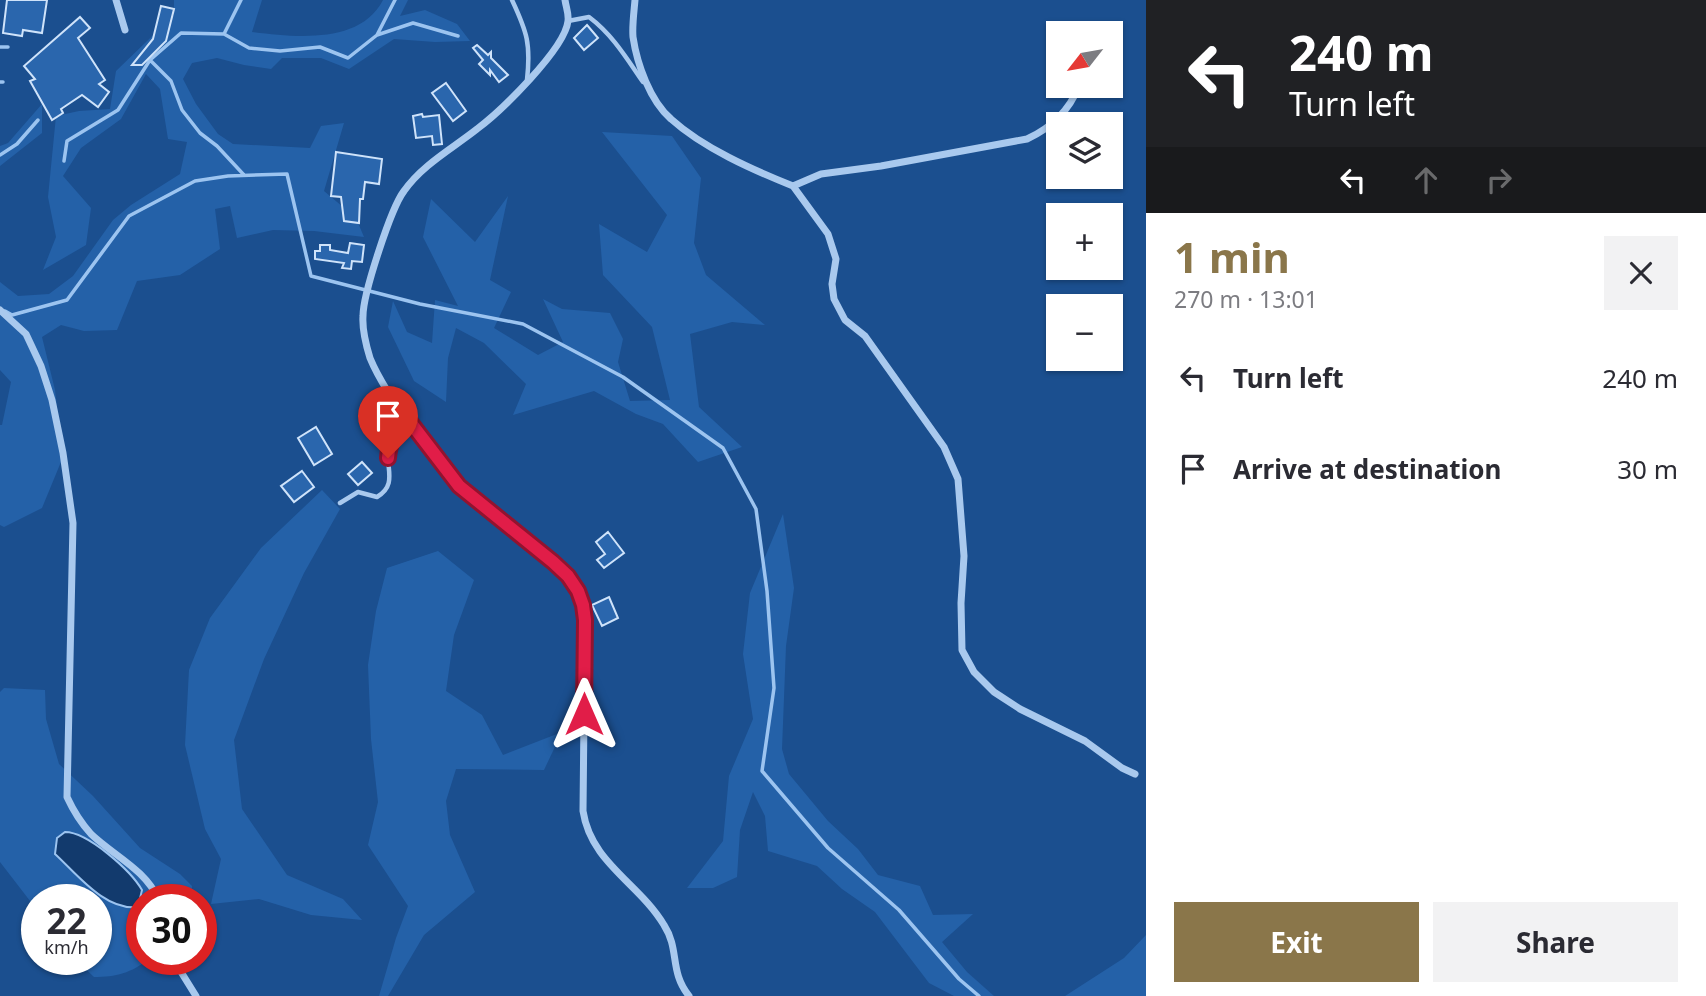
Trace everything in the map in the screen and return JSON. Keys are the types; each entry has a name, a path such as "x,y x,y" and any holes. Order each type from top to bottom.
{"street":[{"path":"116,0 125,30"},
{"path":"565,0 568,21 555,50 480,127 436,159 403,191 365,299 365,340 371,360 407,418 459,486 553,562 568,576 578,591 585,620 583,811 586,828 602,855 663,922 672,939 678,982 689,996"},
{"path":"635,0 633,35 637,55 656,100 669,118 694,136 761,173 793,186 828,234 836,259 832,284 834,299 845,320 865,336 944,447 958,479 964,556 962,650 974,671 994,692 1011,703 1085,741 1122,768 1135,774"},
{"path":"793,186 821,174 881,166 1027,139 1045,130 1061,116 1072,98"},
{"path":"0,310 26,334 41,366 60,439 73,523 67,797 90,833 144,877 149,884"},
{"path":"183,975 195,996"}],"lane":[{"path":"512,0 523,23 531,51 527,80"},
{"path":"568,21 589,17 600,26 610,35 656,100"},
{"path":"340,503 358,492 377,497 384,493 391,477 389,447 395,433 407,418"}],"shaded area":[{"path":"174,0 262,0 252,32 306,36 325,35 359,25 372,15 383,0 408,0 400,16 425,10 457,24 470,41 394,39 349,69 321,58 282,58 271,69 217,58 192,63 183,79 196,104 218,134 233,144 310,148 321,126 344,123 324,191 356,218 364,237 314,231 273,230 237,238 230,206 215,209 220,249 180,275 137,281 117,330 84,331 61,325 42,337 55,390 63,457 42,508 4,527 0,525 0,425 11,382 0,370 0,282 18,296 49,294 73,276 113,220 131,205 180,174 187,142 168,139 160,89 146,74 121,119 81,148 63,176 91,208 86,245 43,270 56,237 48,197 56,116 110,109 116,71 174,15"},
{"path":"42,104 42,133 0,166 0,146 8,143"},
{"path":"602,132 672,136 701,178 694,243 706,275 765,325 732,322 690,334 699,407 742,447 698,462 663,424 636,414 594,391 513,415 526,384 484,343 456,328 448,358 446,402 414,381 388,327 393,301 407,332 432,343 435,300 458,306 423,237 431,199 475,242 508,196 490,280 511,292 494,328 538,355 563,342 543,299 562,309 610,313 623,339 618,362 630,401 670,400 652,327 603,275 599,224 647,252 667,215"},
{"path":"322,490 340,509 304,573 264,659 234,740 242,809 287,875 343,899 362,920 311,915 259,899 217,903 215,884 221,859 205,829 185,745 189,670 210,618 261,548"},
{"path":"783,514 794,588 786,646 782,749 789,774 828,821 858,849 878,875 920,886 933,915 973,914 942,942 967,972 994,996 954,996 929,983 875,912 842,889 817,866 768,851 765,816 753,792 740,830 737,877 713,888 687,888 723,841 729,776 753,719 743,654 750,593"},
{"path":"438,551 474,580 454,635 446,691 482,715 503,755 562,732 544,770 456,769 446,801 450,835 475,892 424,935 388,996 379,996 408,906 368,845 378,802 371,739 368,665 376,611 387,568"},
{"path":"4,688 45,690 46,719 59,764 93,796 140,848 180,874 190,884 126,884 126,972 109,976 92,975 112,975 112,884 21,884 21,889 0,862 0,692"},
{"path":"65,832 85,838 129,873 138,884 126,884 126,907 112,902 112,884 85,884 55,854 57,838"},
{"path":"1146,935 1146,996 1065,996 1124,958"}],"building":[{"path":"7,0 47,0 42,33 23,30 22,36 3,33"},
{"path":"161,6 174,9 166,41 142,65 132,65 153,39"},
{"path":"80,17 90,28 78,38 105,80 99,84 109,92 98,107 82,95 61,109 63,113 52,120 30,81 35,79 24,66"},
{"path":"587,25 598,38 584,50 574,38"},
{"path":"477,45 488,55 491,52 491,58 508,75 499,82 490,70 490,75 479,64 483,60 473,48"},
{"path":"446,83 466,111 453,121 432,93"},
{"path":"422,114 423,117 439,115 442,144 433,145 432,136 416,138 413,116"},
{"path":"336,152 382,159 379,184 365,182 363,199 360,199 359,223 344,221 341,197 331,196"},
{"path":"350,243 364,245 362,262 352,261 351,269 342,268 344,263 315,259 315,251 320,251 320,245 330,245 330,250 348,253"},
{"path":"316,427 332,454 314,465 298,438"},
{"path":"362,462 372,473 358,485 348,474"},
{"path":"302,471 314,487 294,502 281,486"},
{"path":"608,532 624,553 604,568 597,560 605,554 596,542"},
{"path":"609,597 618,618 602,626 592,605"}],"waterway":[{"path":"224,34 241,0"},
{"path":"377,35 395,0"},
{"path":"244,175 217,146 200,133 182,110 171,81 150,60 181,33 224,34 249,48 280,51 320,47 348,58 377,35 413,23 458,36"},
{"path":"0,47 8,47"},
{"path":"64,161 67,141 118,110 150,60"},
{"path":"0,155 17,144 38,120"},
{"path":"5,311 12,315 67,300 129,216 195,181 228,176 287,174 311,276 420,304 523,324 623,377 723,448 756,509 767,591 774,688 762,771 828,848 899,910 959,979 979,996"}],"route":[{"path":"388,458 395,433 407,418 459,486 568,576 578,591 585,620 584,714"}]}
